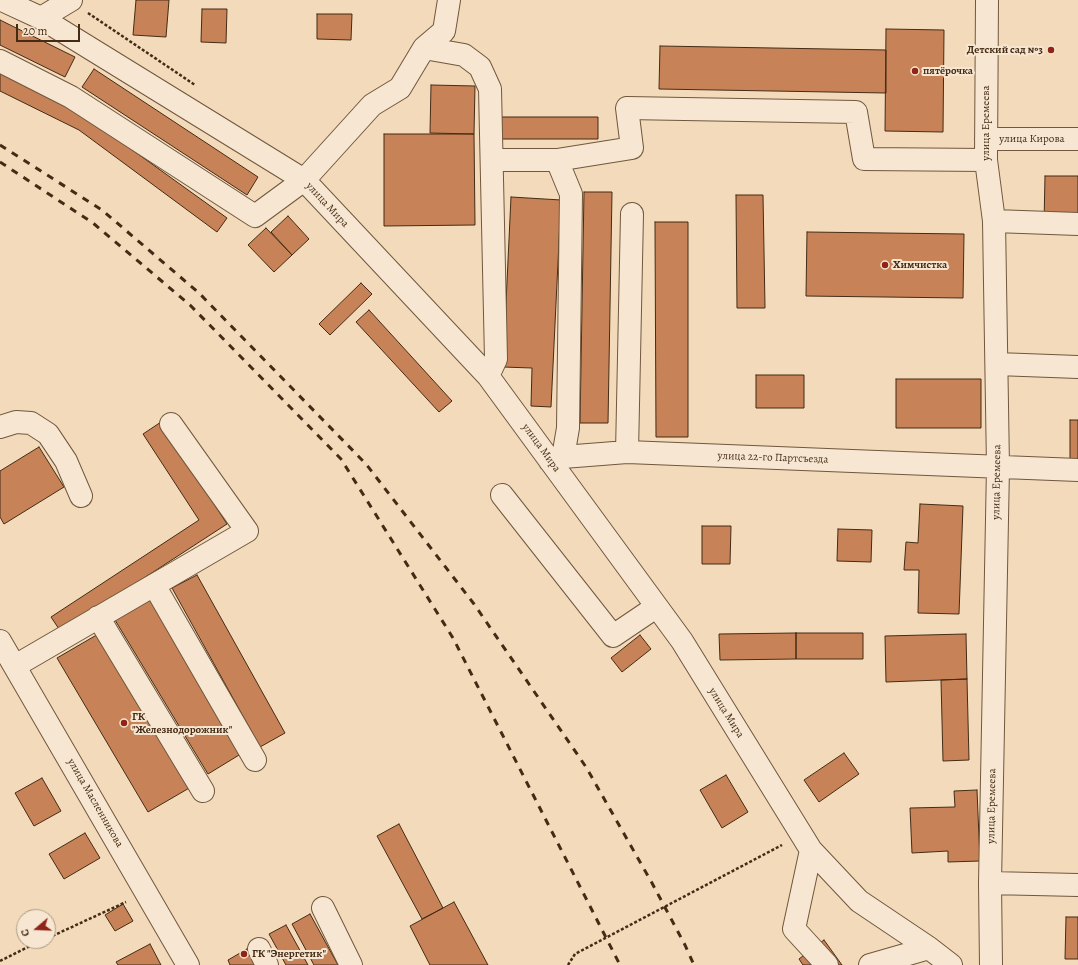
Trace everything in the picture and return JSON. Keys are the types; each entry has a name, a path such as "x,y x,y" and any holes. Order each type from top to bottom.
{"street":[{"path":"2,0 41,9 71,0"},
{"path":"0,61 71,96 255,216 304,180 372,105 400,88 424,48 444,31 449,0"},
{"name":"улица Еремеева","path":"987,0 986,149 994,221 998,467 990,883 991,965"},
{"name":"улица Мира","path":"41,9 304,180 488,376 556,459 656,607 682,642 806,842 859,901 929,948 951,965"},
{"path":"424,48 464,55 480,67 490,89 496,359 488,376"},
{"name":"улица Кирова","path":"557,160 632,148 627,108 856,112 864,159 986,149 1078,139"},
{"path":"492,160 557,160 571,194 568,428 556,459"},
{"path":"627,452 632,214"},
{"path":"994,221 1078,224"},
{"path":"997,364 1078,368"},
{"path":"0,427 16,422 31,423 48,434 66,461 81,496"},
{"path":"15,666 248,531 171,424"},
{"name":"улица 22-го Партсъезда","path":"556,459 627,452 1078,470"},
{"path":"502,495 613,636 656,607"},
{"path":"154,585 255,760"},
{"path":"98,618 203,792"},
{"name":"улица Масленникова","path":"0,641 188,965"},
{"path":"806,842 794,929 827,965"},
{"path":"990,883 1078,885"},
{"path":"323,908 351,965"},
{"path":"870,965 929,948"}],"path":[{"path":"568,965 575,954 806,842"},
{"path":"56,934 147,892"},
{"path":"0,961 24,949"}],"building":[{"path":"136,0 169,0 166,37 133,35"},
{"path":"202,9 227,9 226,43 201,42"},
{"path":"317,14 352,14 351,40 317,39"},
{"path":"0,20 75,57 65,77 0,45"},
{"name":"пятёрочка","path":"886,29 944,30 943,132 885,131"},
{"path":"660,46 886,50 886,93 659,89"},
{"path":"94,69 258,177 247,195 82,87"},
{"path":"0,73 88,118 227,218 217,232 79,130 0,91"},
{"path":"431,85 475,86 474,134 430,133"},
{"path":"501,117 598,117 598,139 501,139"},
{"path":"384,134 474,134 475,225 384,226"},
{"path":"1045,176 1078,176 1078,223 1044,224"},
{"path":"584,192 612,192 608,423 580,423"},
{"path":"736,195 763,195 765,308 737,308"},
{"path":"511,197 561,200 551,407 531,406 532,368 503,367"},
{"path":"288,216 309,239 292,255 271,232"},
{"path":"655,222 688,222 688,437 656,437"},
{"path":"266,228 292,255 274,272 248,245"},
{"name":"Химчистка","path":"807,232 964,234 963,298 806,296"},
{"path":"361,283 372,294 330,335 319,324"},
{"path":"369,310 452,401 439,412 356,322"},
{"path":"756,375 804,375 804,408 756,408"},
{"path":"896,379 981,379 981,428 896,428"},
{"path":"1070,420 1078,420 1078,462 1070,462"},
{"path":"161,422 227,524 61,632 51,617 199,520 143,434"},
{"path":"39,447 64,487 4,524 0,517 0,471"},
{"path":"920,504 963,506 959,614 918,613 919,570 904,570 906,542 918,543"},
{"path":"702,526 731,526 730,564 702,564"},
{"path":"838,529 872,530 871,562 837,561"},
{"path":"197,575 285,733 260,747 172,588"},
{"path":"148,593 244,752 208,774 112,615"},
{"name":"ГК \"Железнодорожник\"","path":"100,633 191,787 148,812 57,658"},
{"path":"796,633 863,633 863,659 796,659"},
{"path":"796,633 796,659 720,660 719,634"},
{"path":"966,634 967,679 886,682 885,636"},
{"path":"640,635 651,649 622,672 611,658"},
{"path":"967,679 969,760 943,761 941,680"},
{"path":"844,753 859,774 819,802 804,780"},
{"path":"726,775 748,812 722,828 700,790"},
{"path":"42,778 61,811 34,826 15,793"},
{"path":"977,790 980,861 948,862 948,851 912,853 910,808 955,807 954,791"},
{"path":"399,824 443,908 422,919 377,836"},
{"path":"85,833 100,858 64,879 49,854"},
{"path":"454,902 488,965 430,965 410,926"},
{"path":"123,904 133,921 115,931 105,915"},
{"path":"310,914 338,965 314,965 292,924"},
{"path":"1066,917 1078,917 1078,959 1065,959"},
{"path":"286,925 308,965 286,965 269,934"},
{"path":"824,940 842,965 803,965 799,959"},
{"path":"150,944 161,965 118,965 116,962"},
{"name":"ГК \"Энергетик\"","path":"247,949 255,965 230,965 228,960"}],"railway":[{"path":"0,145 102,210 199,293 366,464 474,604 586,767 652,883 694,965"},
{"path":"0,162 93,223 190,305 341,459 453,638 620,965"}],"place":[{"name":"Детский сад №3","path":"1051,50"},
{"name":"пятёрочка","path":"915,71"},
{"name":"Химчистка","path":"885,265"},
{"name":"ГК \"Железнодорожник\"","path":"124,723"},
{"name":"ГК \"Энергетик\"","path":"244,954"}]}
